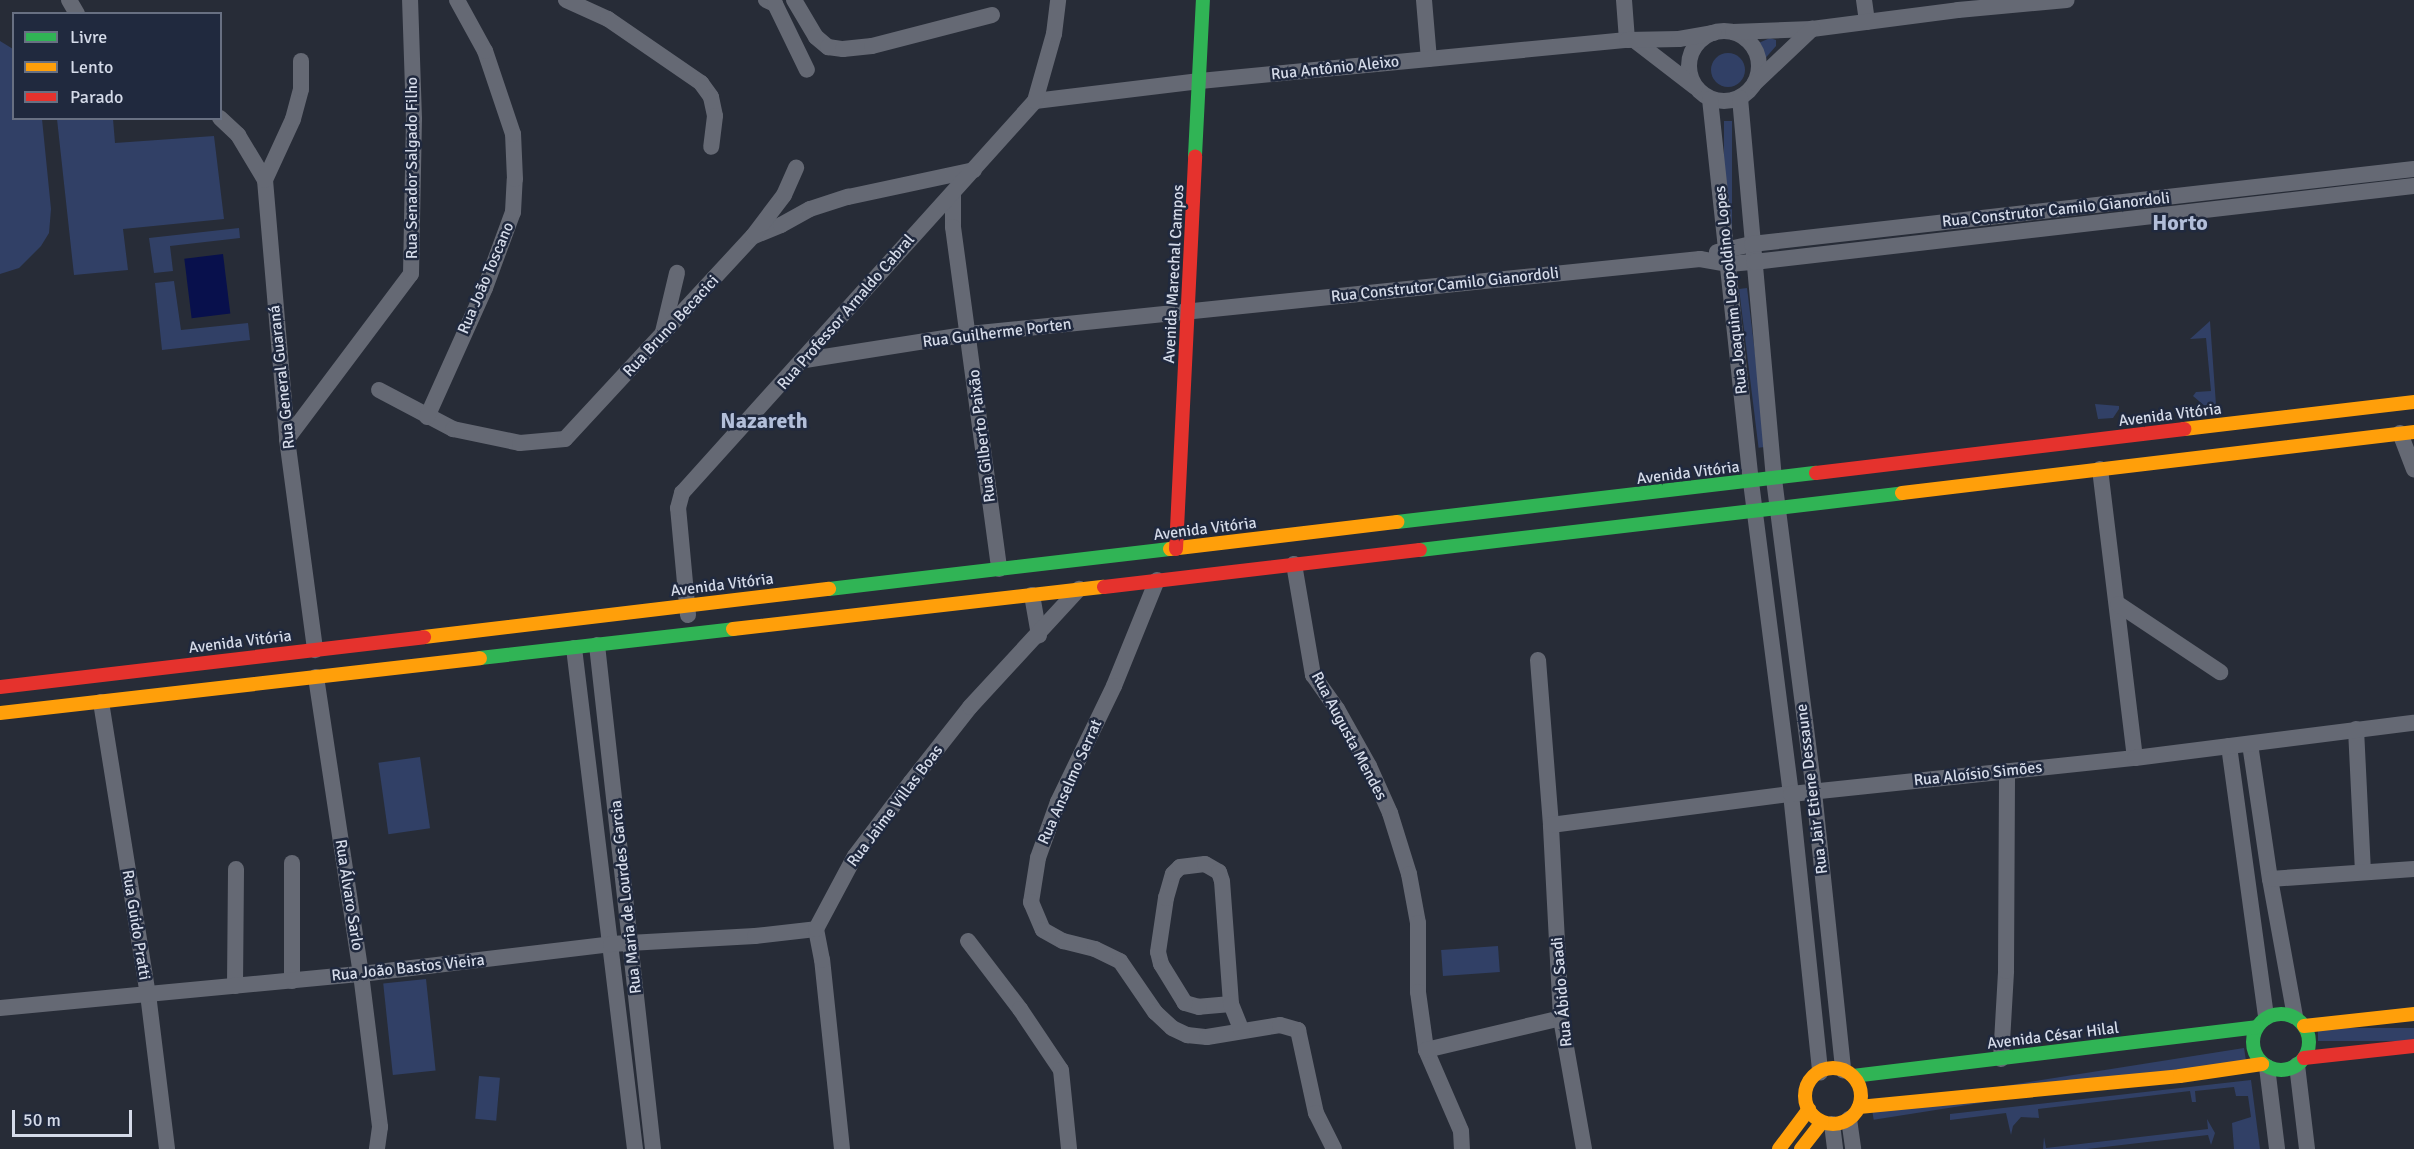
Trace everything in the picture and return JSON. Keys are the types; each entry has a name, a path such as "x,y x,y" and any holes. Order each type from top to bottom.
{"main road":[{"name":"Avenida Marechal Campos","path":"1173,559 1190,311 1203,0"},
{"name":"Avenida Vitória","path":"0,687 999,569 1173,559 1774,479 2414,402"},
{"path":"0,713 1129,584 2407,432"},
{"path":"1129,584 1158,575 1173,559"},
{"path":"2264,1065 2253,1047 2261,1022 2283,1013 2300,1021 2414,1014"},
{"path":"2300,1021 2309,1042 2300,1062"},
{"name":"Avenida César Hilal","path":"1848,1073 2001,1059 2261,1022"},
{"path":"1801,1149 1827,1123 1854,1113 2264,1065 2282,1070 2300,1062 2414,1046"},
{"path":"1827,1123 1809,1109 1805,1098 1807,1086 1820,1072 1832,1068 1848,1073 1861,1089 1854,1113"},
{"path":"1779,1149 1809,1109"}],"street":[{"name":"Rua Senador Salgado Filho","path":"287,439 411,274 414,119 410,0"},
{"name":"Rua João Toscano","path":"427,417 485,288 513,212 515,179 513,134 485,51 457,0"},
{"path":"566,0 608,19 700,83 711,97 713,106 711,147"},
{"path":"795,0 801,16 816,37 828,47 843,49 873,46 992,15"},
{"name":"Rua Professor Arnaldo Cabral","path":"690,635 679,500 682,493 805,360 1035,101 1054,34 1058,0"},
{"path":"1424,0 1429,59"},
{"path":"1624,0 1631,40 1710,99 1725,102 1740,98 1812,29"},
{"path":"1864,0 1867,22"},
{"path":"1695,87 1689,75 1690,55 1701,39 1713,33 1812,29 1867,22 1958,5 2067,0"},
{"path":"775,1 807,70"},
{"path":"1733,32 1753,47 1758,58 1759,71 1755,83"},
{"name":"Rua Antônio Aleixo","path":"1035,101 1200,81 1631,40 1678,39 1713,33"},
{"path":"265,180 293,119 302,88 301,61"},
{"name":"Rua Joaquim Leopoldino Lopes","path":"1740,98 1778,508"},
{"name":"Rua Joaquim Leopoldino Lopes","path":"1710,99 1755,510"},
{"name":"Rua General Guaraná","path":"222,120 238,135 265,180 287,439 315,650"},
{"path":"753,236 784,195 796,168"},
{"name":"Rua Construtor Camilo Gianordoli","path":"1728,256 1752,244 2414,169"},
{"name":"Rua Bruno Becacici","path":"379,390 453,429 520,443 565,439 662,337 753,236 781,225 810,209 838,200 974,170"},
{"name":"Rua Construtor Camilo Gianordoli","path":"1190,311 1728,256 1755,262 2414,186"},
{"name":"Rua Gilberto Paixão","path":"953,195 953,227 999,569"},
{"path":"925,223 953,227"},
{"path":"662,337 677,273"},
{"name":"Rua Guilherme Porten","path":"805,360 969,334 1190,311"},
{"path":"2407,432 2414,469"},
{"path":"2100,469 2135,758"},
{"name":"Rua Jair Etiene Dessaune","path":"1778,508 1848,1073"},
{"name":"Rua Jair Etiene Dessaune","path":"1755,510 1791,794 1820,1072"},
{"name":"Rua Augusta Mendes","path":"1294,564 1313,675 1337,710 1369,766 1390,813 1409,874 1418,923 1418,985 1426,1050 1461,1131 1462,1149"},
{"name":"Rua Anselmo Serrat","path":"1157,580 1114,686 1058,802 1038,858 1031,902 1043,930 1063,941 1095,949 1120,961 1155,1012 1172,1028 1187,1035 1207,1037 1280,1025 1298,1030 1316,1113 1334,1149"},
{"name":"Rua Jaime Villas Boas","path":"816,928 855,856 897,800 970,707 1039,635 1079,589"},
{"path":"1032,595 1039,635"},
{"path":"2118,604 2220,672"},
{"name":"Rua Maria de Lourdes Garcia","path":"597,645 653,1149"},
{"name":"Rua Maria de Lourdes Garcia","path":"574,648 635,1149"},
{"name":"Rua Ábido Saadi","path":"1538,660 1552,829 1561,1018 1584,1149"},
{"name":"Rua Álvaro Sarlo","path":"316,677 361,974 380,1127 377,1149"},
{"name":"Rua Guido Pratti","path":"100,702 148,994 169,1148"},
{"name":"Rua Aloísio Simões","path":"1552,829 1791,794 2135,758 2414,723"},
{"path":"2356,729 2363,872"},
{"path":"2250,744 2270,879 2300,1021"},
{"path":"2229,746 2261,1022"},
{"path":"2001,1059 2006,971 2007,771"},
{"path":"292,863 292,981"},
{"path":"1231,1004 1199,1007 1185,1004 1161,964 1158,952 1166,898 1173,874 1180,867 1205,864 1219,872 1222,881 1231,1004 1242,1031"},
{"path":"2270,879 2414,868"},
{"path":"235,986 236,869"},
{"path":"816,928 822,960 842,1149"},
{"name":"Rua João Bastos Vieira","path":"0,1008 361,974 611,944 755,936 816,928"},
{"path":"968,940 1020,1009 1061,1070 1070,1149"},
{"path":"1426,1050 1561,1018"},
{"path":"2300,1062 2307,1149"},
{"path":"2264,1065 2277,1149"},
{"path":"1853,1149 1854,1113"},
{"path":"1827,1123 1835,1149"}],"shaded area":[{"path":"1770,38 1776,40 1776,46 1762,62 1754,45"},
{"path":"0,41 12,48 12,120 42,120 51,209 49,233 41,246 19,268 0,274"},
{"path":"1728,53 1740,58 1745,70 1740,82 1728,87 1716,82 1711,70 1716,58"},
{"path":"57,120 113,120 115,143 214,136 224,219 123,229 128,270 74,275"},
{"path":"1724,121 1732,121 1732,239 1724,239"},
{"path":"239,228 240,238 170,246 173,271 154,273 149,238"},
{"path":"223,254 230,314 192,318 184,259"},
{"path":"174,281 181,330 248,323 250,340 162,350 155,283"},
{"path":"1747,288 1766,447 1759,448 1739,289"},
{"path":"2210,321 2216,405 2206,407 2193,396 2196,392 2211,391 2206,338 2190,339"},
{"path":"2095,404 2119,406 2119,409 2113,418 2098,419"},
{"path":"420,757 430,828 388,834 378,763"},
{"path":"1498,946 1500,972 1443,976 1441,950"},
{"path":"426,979 436,1070 393,1075 383,983"},
{"path":"2318,1028 2414,1028 2414,1041 2318,1041"},
{"path":"2244,1048 2246,1061 1874,1120 1872,1107"},
{"path":"479,1076 500,1078 496,1121 475,1119"},
{"path":"2251,1080 2260,1149 2234,1149 2232,1123 2251,1117 2248,1096 2236,1096 2234,1087 2195,1091 2196,1102 2192,1102 2190,1091 2038,1109 2039,1118 2021,1117 2013,1126 2011,1135 2006,1113 1950,1120 1950,1114"},
{"path":"2207,1119 2215,1133 2211,1145 2208,1135 2087,1149 2043,1149 2044,1137 2046,1148 2208,1129"}],"traffic: fast":[{"path":"1195,156 1203,0"},
{"path":"1397,522 1816,473"},
{"path":"1420,550 1902,493"},
{"path":"829,589 1170,549"},
{"path":"480,658 733,629"},
{"path":"2275,1014 2287,1014 2297,1018 2305,1026 2309,1042 2305,1058 2297,1066 2287,1070 2275,1070 2265,1066 2257,1058 2253,1048 2253,1036 2257,1026 2265,1018 2275,1014"},
{"path":"1853,1076 2256,1027"}],"traffic: slow":[{"path":"2184,429 2414,402"},
{"path":"1902,493 2414,432"},
{"path":"1170,549 1397,522"},
{"path":"733,629 1104,587"},
{"path":"424,637 829,589"},
{"path":"0,713 480,658"},
{"path":"2304,1026 2414,1014"},
{"path":"1859,1107 2180,1076 2262,1064"},
{"path":"1828,1068 1838,1068 1853,1076 1859,1085 1861,1096 1859,1107 1853,1116 1838,1124 1828,1124 1817,1119 1810,1112 1805,1101 1805,1091 1810,1080 1817,1073 1828,1068"},
{"path":"1779,1149 1809,1109"},
{"path":"1801,1149 1822,1122"}],"traffic: jam":[{"path":"1176,549 1195,156"},
{"path":"1816,473 2184,429"},
{"path":"1104,587 1420,550"},
{"path":"0,687 424,637"},
{"path":"2304,1058 2414,1046"}],"district":[{"name":"Horto","path":"2180,223"},
{"name":"Nazareth","path":"764,421"}]}
